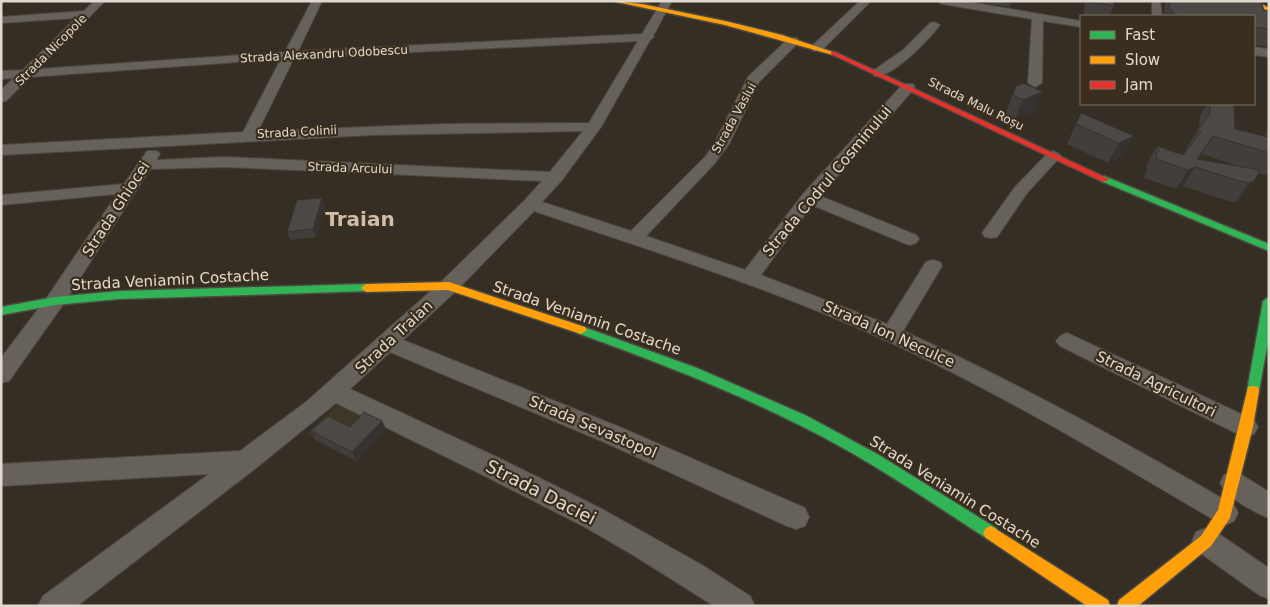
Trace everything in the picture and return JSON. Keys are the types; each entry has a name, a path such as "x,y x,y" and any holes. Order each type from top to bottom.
{"street":[{"name":"Strada Nicopole","path":"1,98 100,1"},
{"path":"250,134 317,1"},
{"name":"Strada Malu Roșu","path":"615,1 665,5 817,48 879,73 1053,156 1210,225 1269,248"},
{"path":"817,48 866,1"},
{"path":"942,1 1080,24"},
{"path":"1251,1 1269,11"},
{"path":"1260,1 1269,5"},
{"path":"1156,3 1157,15"},
{"name":"Strada Traian","path":"53,606 247,461 335,392 449,286 556,177 594,127 665,5"},
{"path":"5,20 26,6"},
{"path":"5,20 86,14"},
{"path":"1035,83 1038,17"},
{"path":"879,73 907,53 934,25"},
{"name":"Strada Alexandru Odobescu","path":"1,75 290,55 648,36"},
{"name":"Strada Vaslui","path":"634,239 710,160 721,144 753,80 793,41"},
{"path":"1255,51 1269,53"},
{"name":"Strada Codrul Cosminului","path":"748,278 809,198 908,87"},
{"name":"Strada Colinii","path":"1,150 250,134 451,127 594,127"},
{"name":"Strada Ghiocei","path":"1,375 55,301 161,140"},
{"path":"991,233 1021,190 1053,156"},
{"name":"Strada Arcului","path":"144,165 225,162 556,177"},
{"path":"1,200 128,188"},
{"path":"809,198 910,239"},
{"name":"Strada Ion Neculce","path":"531,204 814,301 891,334 1010,392 1225,513"},
{"path":"1210,225 1242,231 1263,232"},
{"path":"891,334 933,266"},
{"name":"Strada Veniamin Costache","path":"1,311 55,301 129,295 449,286 645,352 708,376 803,420 882,463 1045,566 1102,606"},
{"path":"1125,606 1206,541 1225,513 1246,427 1269,301"},
{"name":"Strada Agricultori","path":"1067,341 1246,427"},
{"name":"Strada Sevastopol","path":"388,343 613,435 796,517"},
{"name":"Strada Daciei","path":"335,392 539,490 608,526 653,550 740,606"},
{"path":"1,475 247,461"},
{"path":"1233,483 1269,506"},
{"path":"1206,541 1269,585"}],"shaded area":[{"path":"341,401 390,425 356,461 306,435"}],"building":[{"path":"1114,1 1114,6 1089,2"},
{"path":"1261,1 1264,10 1269,11 1269,29 1255,27 1255,15 1176,15 1170,9 1169,2"},
{"path":"1024,83 1043,92 1023,100 1013,95 1016,86"},
{"path":"1210,105 1234,105 1235,129 1267,137 1269,134 1269,153 1213,136 1197,159 1260,170 1254,181 1249,183 1239,181 1195,167 1188,170 1156,159 1157,152 1159,152 1157,146 1183,155 1201,132 1197,131 1210,114"},
{"path":"1081,113 1134,136 1119,143 1076,124"},
{"path":"322,198 313,229 287,232 297,200"},
{"path":"364,412 382,421 352,452 311,431 328,416 350,427"}],"traffic: fast":[{"path":"1104,179 1269,248"},
{"path":"1,311 55,301 119,295 366,288"},
{"path":"1253,391 1269,301"},
{"path":"581,330 693,371 748,394 827,432 874,459 991,533"}],"traffic: slow":[{"path":"615,1 725,23 833,53"},
{"path":"1251,1 1269,11"},
{"path":"366,288 449,286 581,330"},
{"path":"1125,606 1206,541 1225,513 1253,391"},
{"path":"991,533 1102,606"}],"traffic: jam":[{"path":"833,53 1104,179"}],"district":[{"name":"Traian","path":"360,219"}]}
